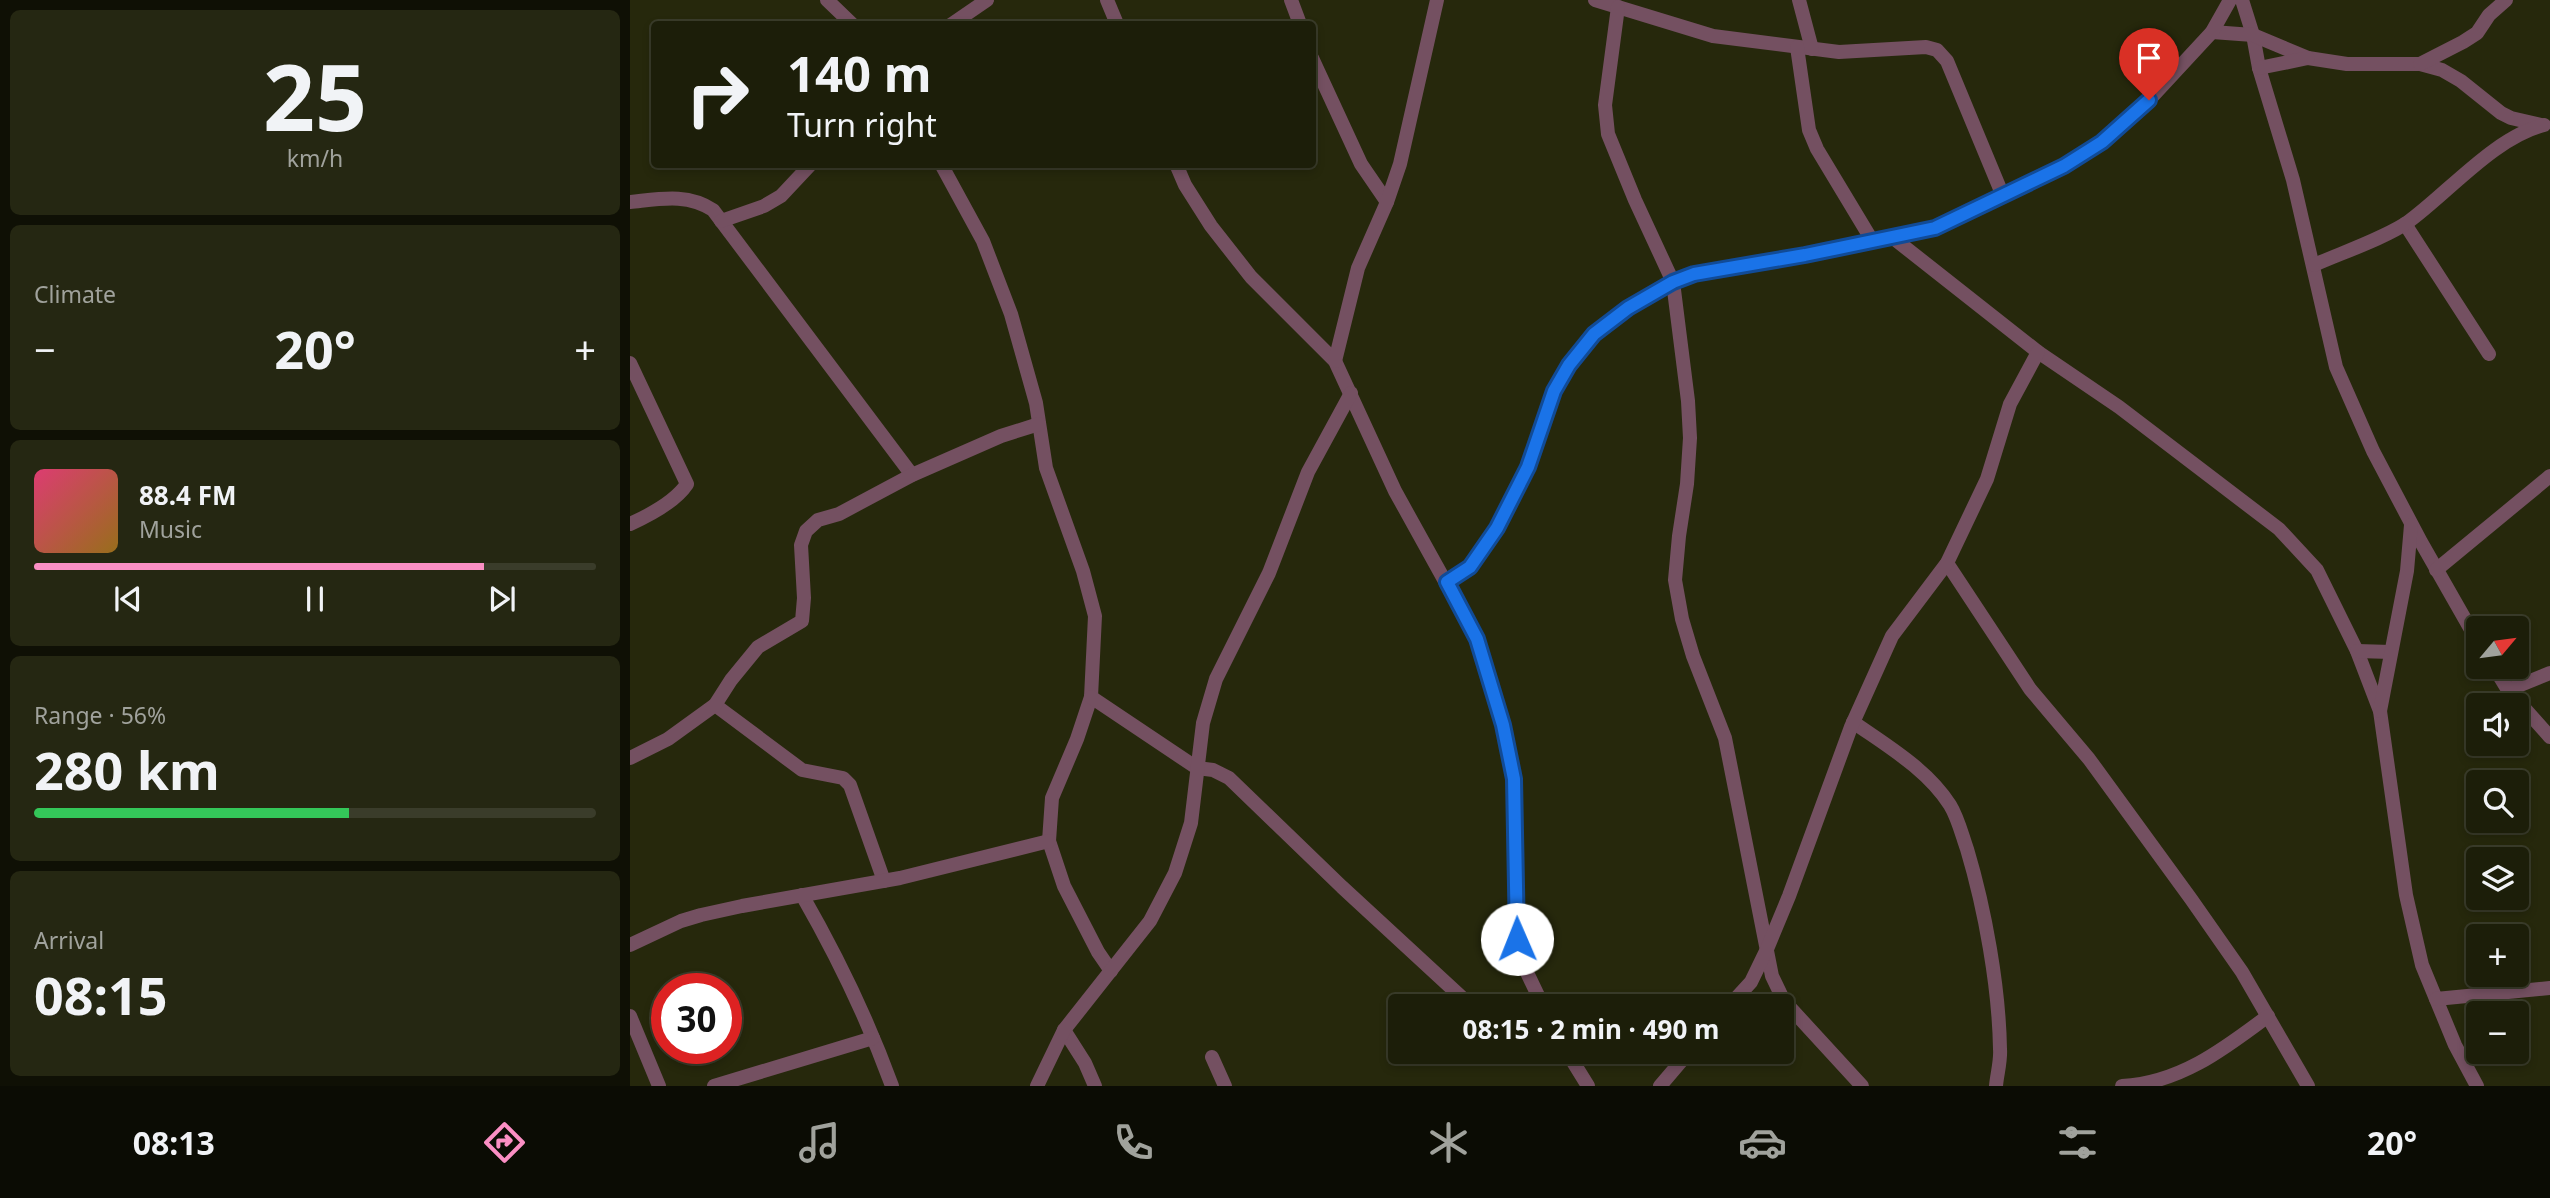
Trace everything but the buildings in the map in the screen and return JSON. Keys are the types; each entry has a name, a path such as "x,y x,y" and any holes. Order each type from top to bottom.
{"street":[{"path":"827,0 849,21"},
{"path":"957,21 987,0"},
{"path":"1107,0 1116,21"},
{"path":"1291,0 1299,21"},
{"path":"1335,361 1358,268 1387,202 1400,164 1437,0"},
{"path":"1595,0 1713,36 1839,52 1926,47 1937,50 1947,61 2003,196"},
{"path":"1799,0 1812,49"},
{"path":"1447,582 1470,567 1497,528 1528,467 1554,391 1569,365 1594,334 1628,308 1673,282 1694,274 1873,242 1935,228 2064,166 2102,142 2149,100 2213,32 2230,0"},
{"path":"2242,0 2253,35 2259,68 2293,180 2336,367 2373,450 2466,621"},
{"path":"2420,64 2477,33 2489,15 2505,0"},
{"path":"1618,7 1605,105 1608,134 1673,282 1690,438 1675,580 1682,619 1693,656 1725,738 1772,975 1784,1001 1862,1086"},
{"path":"2213,32 2253,35 2308,58 2347,64 2420,64 2442,70 2461,80 2501,113 2511,118 2545,125"},
{"path":"1797,47 1809,130 1823,160 1873,242"},
{"path":"2259,68 2308,58"},
{"path":"1316,67 1361,164 1387,202"},
{"path":"2314,265 2405,224 2507,143 2545,125"},
{"path":"722,221 764,206 781,196 807,168"},
{"path":"943,168 983,241 1011,314 1040,424 1046,468 1096,616 1091,697 1082,727 1052,798 1049,842 1064,886 1098,952 1111,971"},
{"path":"1178,168 1185,185 1211,226 1251,277 1335,361 1395,491 1477,639 1503,725 1514,779 1517,939 1521,960 1537,994"},
{"path":"630,202 678,197 700,201 713,210 912,475"},
{"path":"2405,224 2489,354"},
{"path":"1892,237 2038,352 2119,407 2279,529 2317,570 2357,652 2380,711 2406,895 2422,965 2455,1045 2477,1086"},
{"path":"1740,994 1751,982 1789,896 1853,722 1892,636 1947,563 1987,478 2010,404 2038,352"},
{"path":"630,363 687,484 682,492 671,500 648,516 630,524"},
{"path":"1037,1086 1064,1030 1150,922 1175,873 1191,823 1203,723 1216,679 1269,573 1308,472 1351,393"},
{"path":"630,758 668,739 715,705 758,647 802,621 804,598 801,545 806,531 818,520 839,514 912,475 1001,436 1040,424"},
{"path":"2407,571 2433,564 2550,477"},
{"path":"2380,711 2407,571 2411,524"},
{"path":"1947,563 2030,689 2090,759 2242,972 2308,1086"},
{"path":"2357,652 2391,652"},
{"path":"2508,690 2550,673"},
{"path":"2501,679 2550,737"},
{"path":"1091,697 1197,768 1213,770 1229,778 1458,994"},
{"path":"715,705 802,771 843,778 850,785 884,881"},
{"path":"1853,722 1937,787 1951,806 1961,831 1976,880 1995,985 2001,1051 1996,1086"},
{"path":"630,945 681,920 742,906 884,881 1049,842"},
{"path":"802,895 828,940 892,1086"},
{"path":"2436,999 2550,988"},
{"path":"630,1016 659,1086"},
{"path":"2122,1086 2138,1085 2187,1071 2226,1048 2268,1016"},
{"path":"1064,1030 1085,1063 1095,1086"},
{"path":"713,1086 873,1038"},
{"path":"1212,1057 1225,1086"},
{"path":"1574,1064 1588,1086"},
{"path":"1660,1086 1679,1064"}],"route":[{"path":"1517,939 1514,779 1503,725 1477,639 1447,582 1470,567 1497,528 1528,467 1554,391 1569,365 1594,334 1628,308 1673,282 1726,267 1805,255 1935,228 2064,166 2102,142 2149,100"}]}
